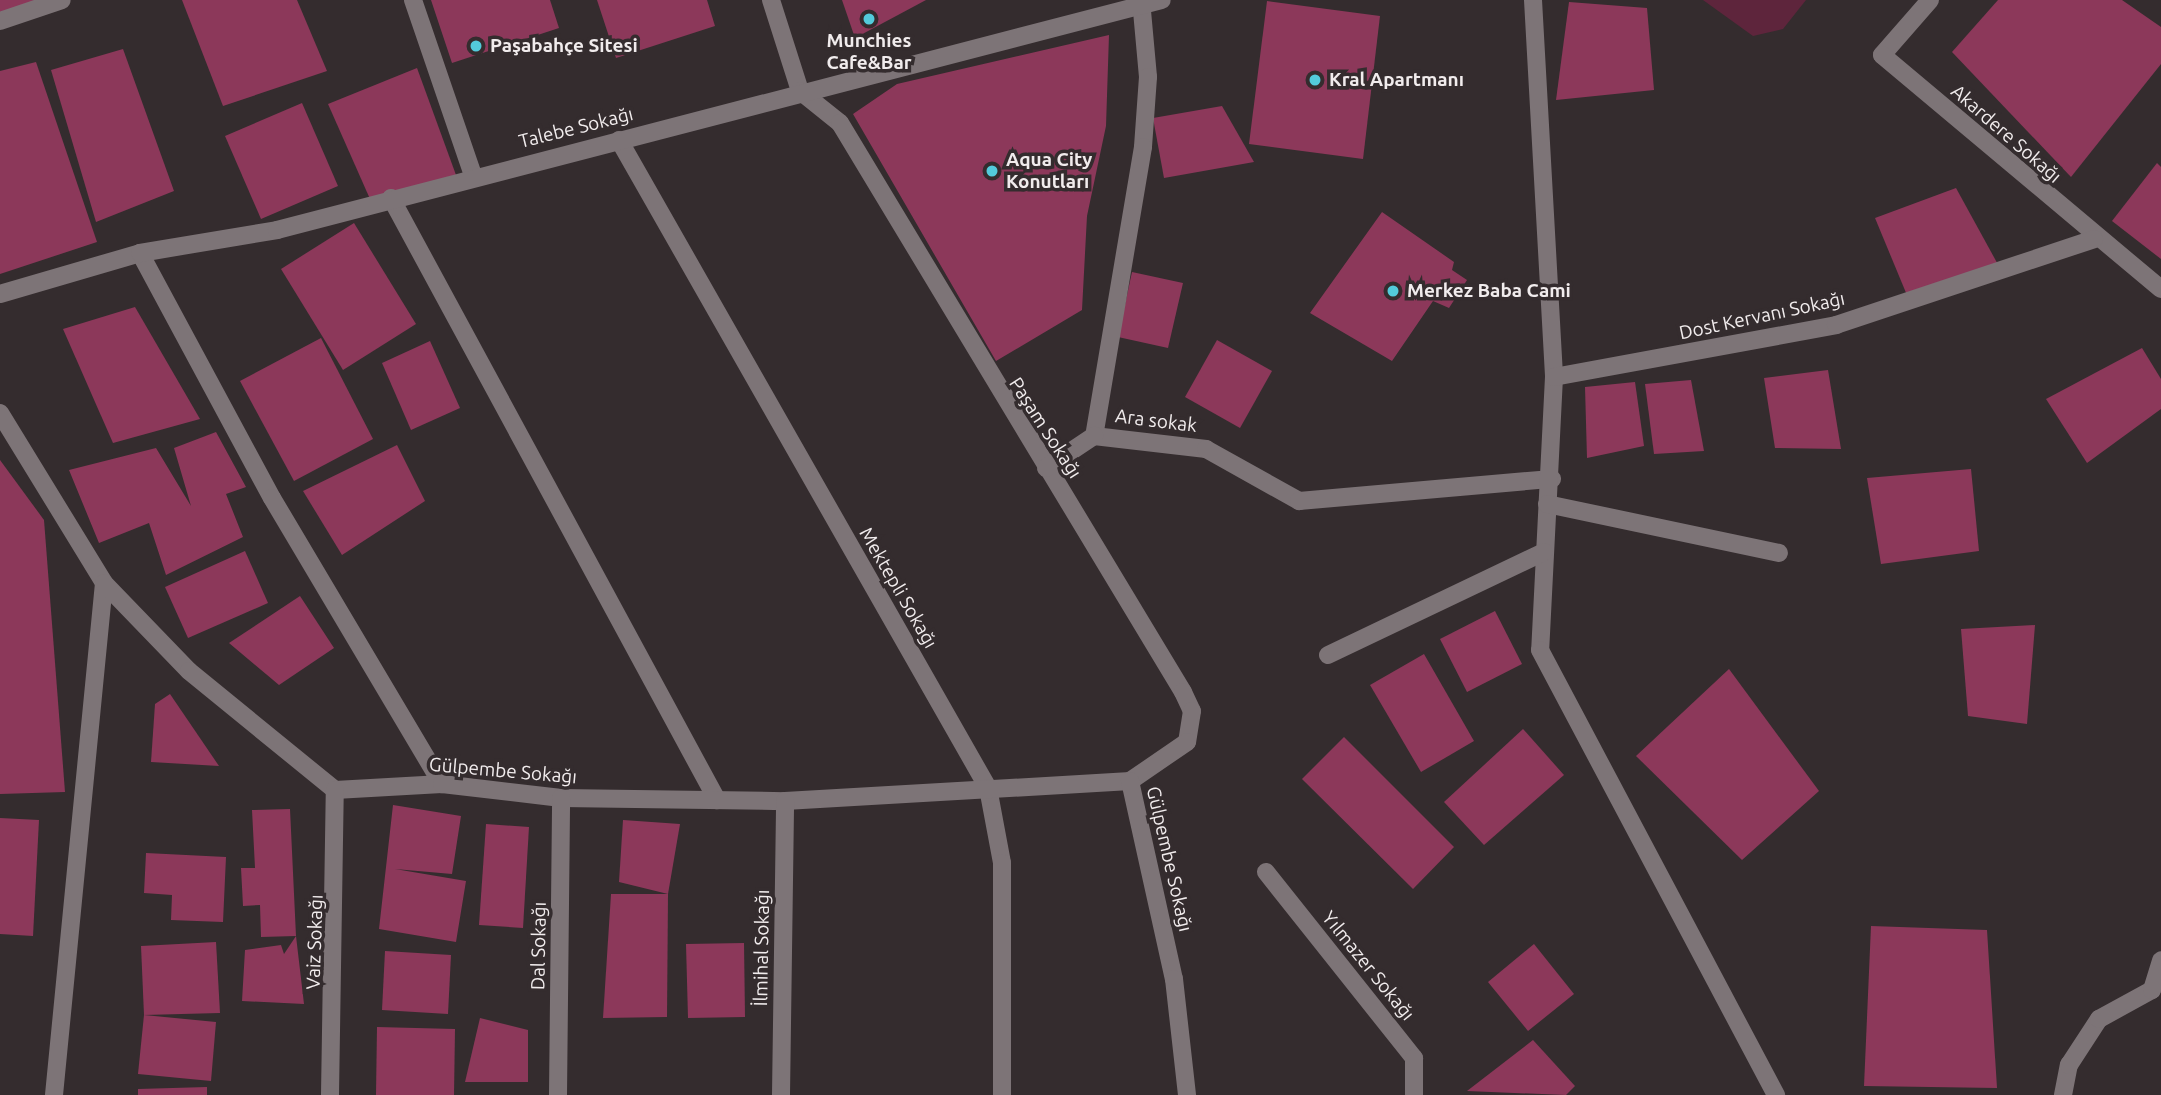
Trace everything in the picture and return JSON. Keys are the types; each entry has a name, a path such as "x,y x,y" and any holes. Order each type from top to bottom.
{"street":[{"path":"0,21 62,0"},
{"path":"413,0 473,175"},
{"path":"771,0 800,91"},
{"name":"Talebe Sokağı","path":"0,295 140,253 277,230 473,175 619,140 1142,2 1162,0"},
{"path":"1533,0 1554,377 1552,479 1547,504 1540,650 1776,1095"},
{"name":"Akardere Sokağı","path":"1930,0 1882,55 2094,239 2161,289"},
{"name":"Ara sokak","path":"1142,2 1148,77 1143,147 1094,436 1206,449 1299,501 1552,479"},
{"name":"Paşam Sokağı","path":"800,91 840,123 1192,711 1186,742 1130,781"},
{"name":"Mektepli Sokağı","path":"619,140 988,788 1002,863 1002,1095"},
{"path":"391,198 717,800"},
{"name":"Dost Kervanı Sokağı","path":"1554,377 1836,325 2094,239"},
{"path":"140,253 272,498 442,784"},
{"path":"0,413 104,583 189,671 335,790"},
{"path":"1046,468 1094,436"},
{"path":"1547,504 1779,552"},
{"path":"1328,655 1544,552"},
{"path":"54,1095 104,583"},
{"name":"Gülpembe Sokağı","path":"335,790 442,784 561,798 785,801 1130,781 1174,979 1187,1095"},
{"name":"Vaiz Sokağı","path":"330,1095 335,790"},
{"name":"Dal Sokağı","path":"558,1095 561,798"},
{"name":"İlmihal Sokağı","path":"781,1095 785,801"},
{"name":"Yılmazer Sokağı","path":"1266,872 1414,1058 1414,1095"},
{"path":"2063,1095 2069,1065 2099,1020 2152,990 2161,961"}],"shaded area":[{"path":"1703,0 1806,0 1783,29 1753,36"}],"building":[{"path":"0,0 43,0 0,17"},
{"path":"182,0 297,0 327,71 223,106"},
{"name":"Paşabahçe Sitesi","path":"431,0 550,0 559,28 452,63"},
{"path":"597,0 707,0 715,26 616,58"},
{"name":"Munchies Cafe&Bar","path":"842,0 926,0 855,38"},
{"path":"1998,0 2122,0 2161,27 2161,64 2071,177 1952,52"},
{"name":"Kral Apartmanı","path":"1267,1 1380,16 1363,159 1249,144"},
{"path":"1569,2 1647,8 1654,90 1556,100"},
{"name":"Aqua City Konutları","path":"1109,35 1106,126 1087,216 1082,310 996,361 853,114 897,84"},
{"path":"123,49 174,191 96,222 51,70"},
{"path":"36,62 97,242 0,274 0,71"},
{"path":"417,68 456,175 370,199 328,104"},
{"path":"302,103 338,186 261,219 225,136"},
{"path":"1222,106 1254,162 1164,178 1153,118"},
{"path":"2157,163 2161,167 2161,259 2112,221"},
{"path":"1956,188 2001,270 1909,300 1875,218"},
{"name":"Merkez Baba Cami","path":"1382,212 1454,262 1452,270 1467,280 1449,308 1433,301 1392,361 1310,313"},
{"path":"354,223 416,324 343,370 281,269"},
{"path":"1132,272 1183,283 1168,348 1118,337"},
{"path":"135,307 200,419 113,443 63,329"},
{"path":"321,338 373,439 294,481 240,381"},
{"path":"1217,340 1272,371 1240,428 1185,397"},
{"path":"430,341 460,408 411,430 382,363"},
{"path":"2142,348 2161,379 2161,409 2087,463 2046,399"},
{"path":"1828,370 1841,449 1775,448 1764,378"},
{"path":"1691,380 1704,451 1654,454 1645,384"},
{"path":"1635,382 1644,446 1587,458 1585,387"},
{"path":"216,432 246,487 226,494 243,537 166,575 149,523 99,543 69,470 156,448 191,506 174,448"},
{"path":"397,445 425,501 342,555 303,491"},
{"path":"0,460 44,520 65,792 0,794"},
{"path":"1971,469 1979,551 1881,564 1867,478"},
{"path":"245,551 268,603 188,638 165,587"},
{"path":"300,596 334,648 279,685 229,643"},
{"path":"1495,611 1522,664 1467,692 1440,639"},
{"path":"2035,625 2027,724 1968,716 1961,629"},
{"path":"1424,654 1474,741 1421,772 1370,685"},
{"path":"1729,669 1819,791 1742,860 1636,756"},
{"path":"170,694 219,766 151,762 155,704"},
{"path":"1523,729 1564,775 1484,845 1444,802"},
{"path":"1344,737 1454,847 1413,889 1302,779"},
{"path":"393,805 461,816 452,874 395,869 466,881 456,942 379,929"},
{"path":"290,809 296,936 261,937 260,905 243,906 241,868 255,868 252,810"},
{"path":"0,818 39,820 33,936 0,934"},
{"path":"623,820 680,824 668,894 619,882"},
{"path":"486,824 529,827 523,928 479,925"},
{"path":"146,853 226,857 223,922 171,920 172,895 144,893"},
{"path":"611,894 668,894 667,1017 603,1018"},
{"path":"1871,926 1987,930 1997,1088 1864,1086"},
{"path":"296,936 304,1004 242,1001 245,950 281,945 284,954"},
{"path":"216,942 220,1013 144,1015 141,946"},
{"path":"744,943 745,1017 688,1018 686,944"},
{"path":"1534,944 1574,994 1528,1031 1488,982"},
{"path":"385,951 451,955 448,1014 382,1010"},
{"path":"144,1015 216,1022 211,1081 138,1074"},
{"path":"480,1018 528,1030 528,1082 465,1082"},
{"path":"377,1027 455,1029 454,1095 376,1095"},
{"path":"1533,1040 1575,1086 1566,1095 1467,1091"},
{"path":"207,1087 207,1095 138,1095 138,1089"}],"place":[{"name":"Munchies Cafe&Bar","path":"869,19"},
{"name":"Paşabahçe Sitesi","path":"476,46"},
{"name":"Kral Apartmanı","path":"1315,80"},
{"name":"Aqua City Konutları","path":"992,171"},
{"name":"Merkez Baba Cami","path":"1393,291"}]}
